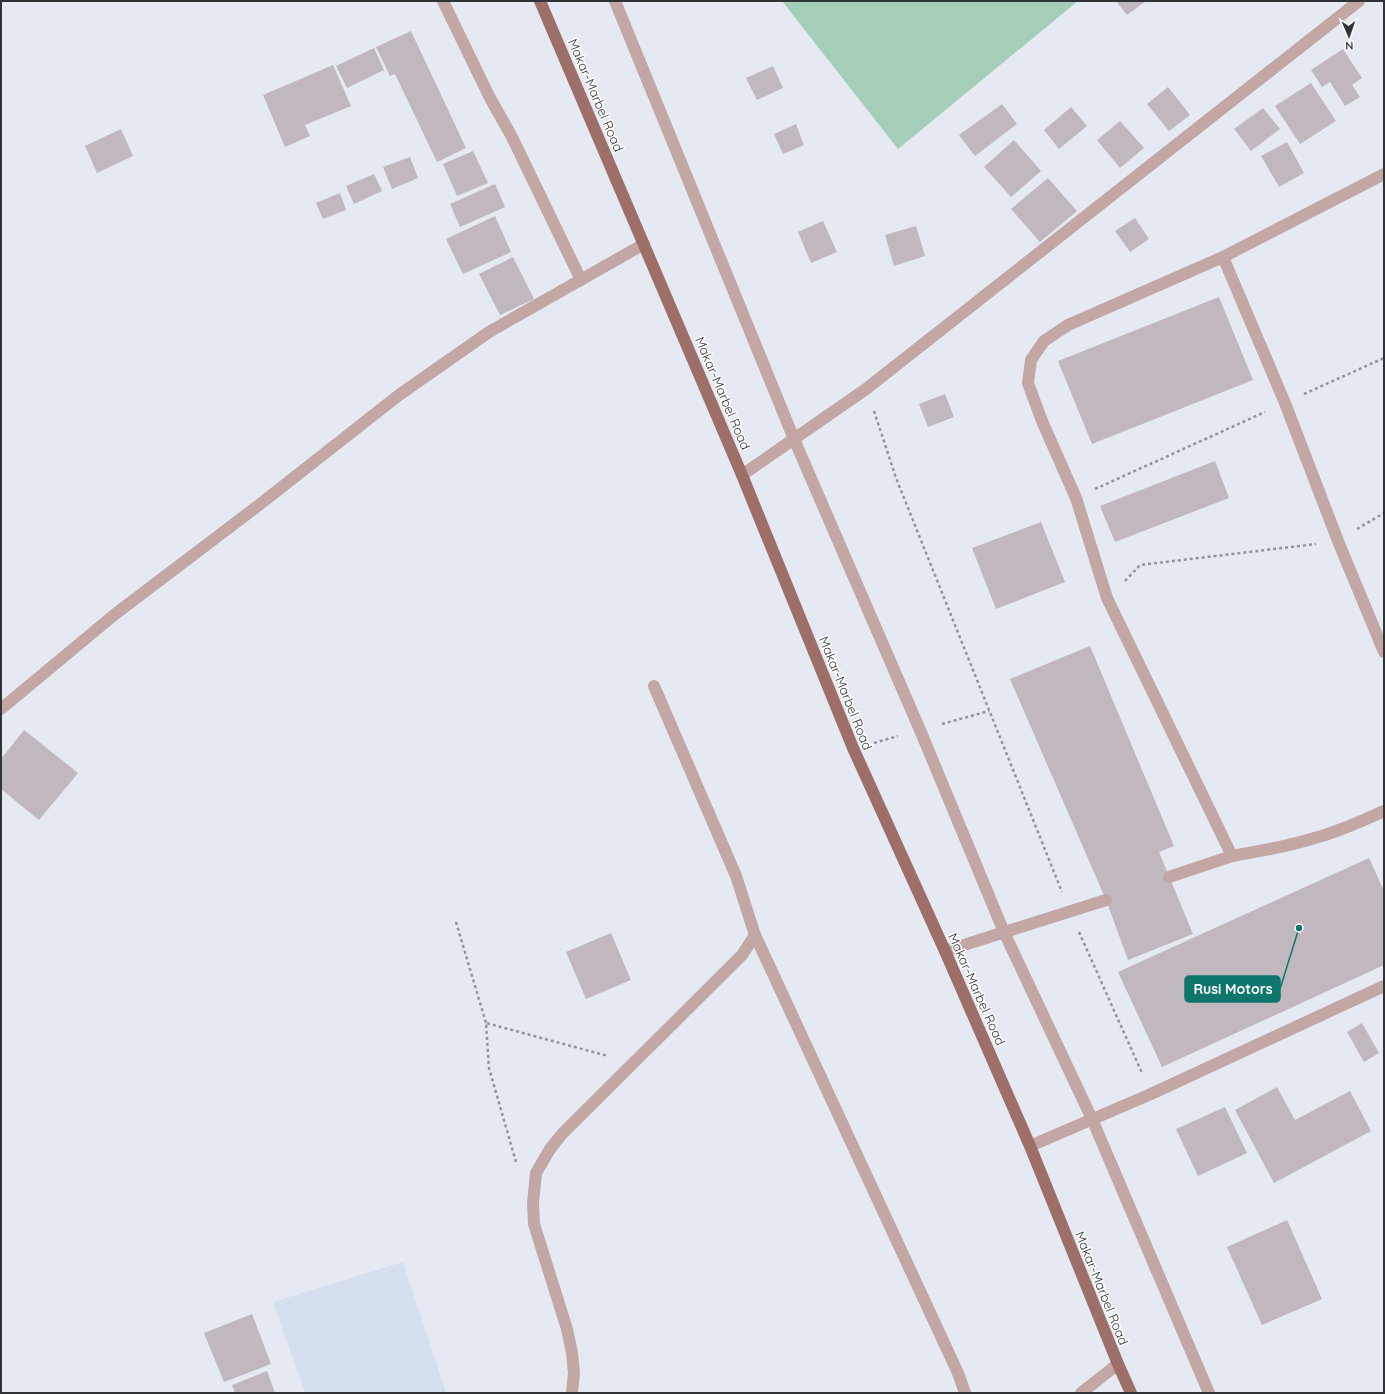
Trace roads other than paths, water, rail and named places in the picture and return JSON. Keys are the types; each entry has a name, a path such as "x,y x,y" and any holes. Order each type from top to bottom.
{"main road":[{"name":"Makar-Marbel Road","path":"540,1 742,475 853,748 945,951 1030,1146 1131,1393"}],"street":[{"path":"443,1 489,96 512,137 581,280"},
{"path":"615,1 794,439 920,730 1004,932 1092,1119 1209,1393"},
{"path":"742,475 866,389 1359,1"},
{"path":"1232,856 1107,598 1076,498 1042,421 1028,383 1031,360 1044,341 1068,325 1223,257 1384,174"},
{"path":"1,709 114,615 259,505 399,395 489,332 644,244"},
{"path":"1223,257 1285,403 1338,541 1384,652"},
{"path":"654,686 736,876 755,936 958,1373 964,1393"},
{"path":"1170,877 1232,856 1273,849 1318,837 1384,811"},
{"path":"945,951 1106,900"},
{"path":"572,1393 574,1373 567,1329 534,1224 533,1203 536,1173 550,1149 562,1134 742,955 755,936"},
{"path":"1030,1146 1152,1094 1384,986"},
{"path":"1081,1393 1118,1364"}],"place":[{"name":"Rusi Motors","path":"1299,928"}]}
